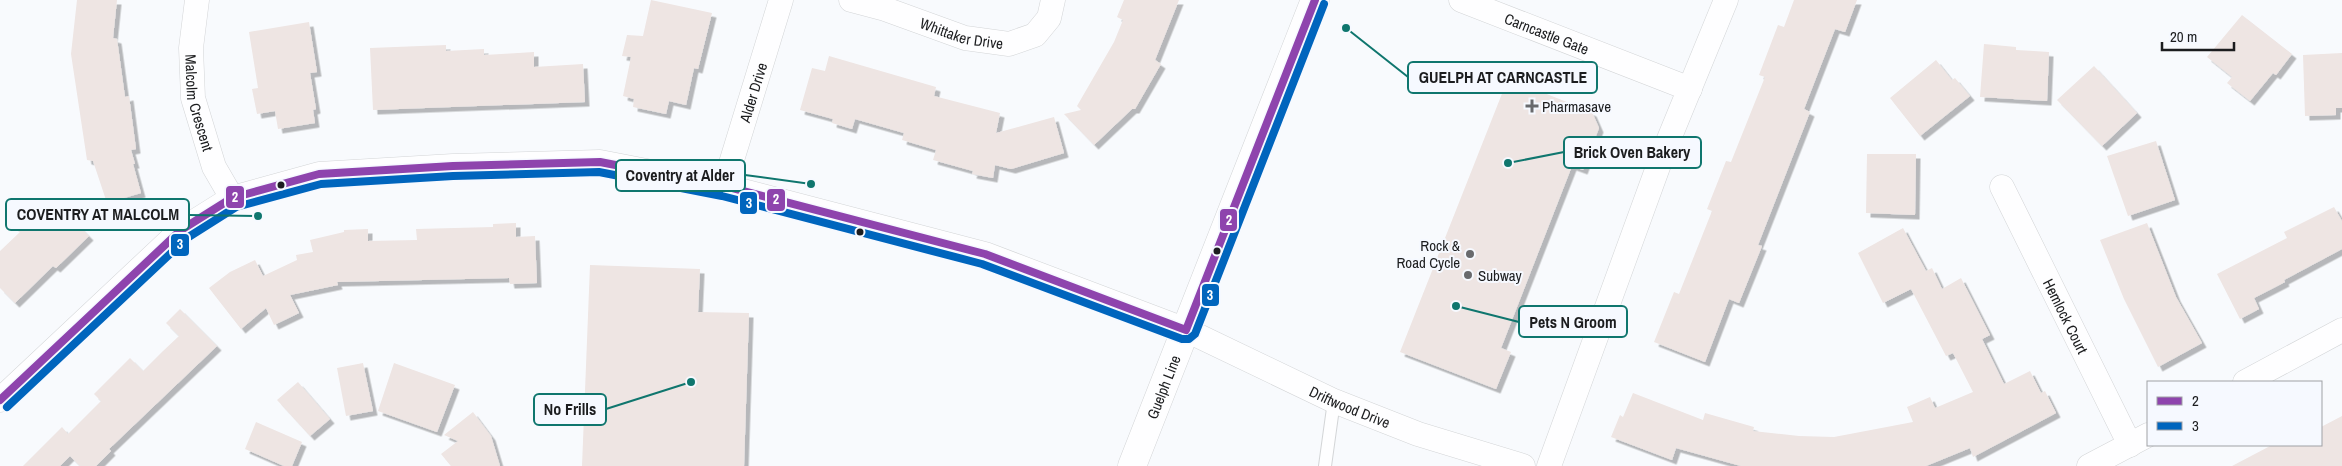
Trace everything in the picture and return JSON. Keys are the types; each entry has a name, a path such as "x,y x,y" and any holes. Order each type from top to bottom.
{"main road":[{"name":"Guelph Line","path":"1132,466 1314,0"}],"street":[{"name":"Malcolm Crescent","path":"197,0 191,48 193,98 214,166 232,198"},
{"name":"Alder Drive","path":"724,186 781,0"},
{"name":"Whittaker Drive","path":"851,0 885,9 965,38 1009,44 1035,35 1049,18 1053,0"},
{"name":"Carncastle Gate","path":"1461,0 1690,88"},
{"path":"1549,466 1662,156 1726,0"},
{"name":"Driftwood Drive","path":"0,400 180,230 232,198 319,174 453,166 600,162 724,186 985,254 1186,330 1334,401 1418,434 1523,466"},
{"name":"Hemlock Court","path":"2002,187 2139,440"},
{"path":"2247,381 2342,330"},
{"path":"2089,466 2139,440"}],"lane":[{"path":"1325,466 1334,401"}],"building":[{"path":"77,0 117,0 113,38 117,39 125,97 129,96 136,149 131,150 141,193 107,203 93,161 87,160 71,54"},
{"path":"651,0 712,13 698,69 694,68 686,105 669,101 666,114 633,107 634,99 623,96 631,57 622,56 627,35 643,36"},
{"path":"1124,0 1179,0 1155,60 1161,64 1135,109 1132,109 1094,145 1064,114 1081,110 1077,106 1114,42 1123,20 1117,17"},
{"path":"1794,0 1857,0 1845,32 1835,29 1804,109 1810,112 1758,245 1762,246 1739,303 1729,299 1705,362 1654,342 1674,292 1679,294 1712,211 1707,209 1726,161 1731,162 1765,77 1759,75 1778,25 1784,27"},
{"path":"2242,15 2292,54 2276,75 2273,73 2250,101 2227,83 2232,77 2207,57"},
{"path":"309,22 317,72 310,73 316,109 313,110 315,123 278,129 275,111 257,114 252,89 258,88 249,32"},
{"path":"1984,44 2016,47 2016,50 2049,52 2047,101 1980,97"},
{"path":"446,45 446,51 484,49 484,55 534,52 534,67 583,64 585,102 373,110 370,48"},
{"path":"2342,53 2342,108 2336,108 2336,115 2305,116 2303,55"},
{"path":"829,56 936,87 934,96 1000,113 996,133 1054,117 1064,153 1011,169 995,165 993,178 972,174 973,171 933,160 936,150 902,140 904,133 855,119 852,129 832,123 833,119 800,110 812,68 825,71"},
{"path":"1936,60 1952,80 1955,78 1970,96 1920,136 1890,98"},
{"path":"2094,66 2137,113 2102,146 2057,100"},
{"path":"1507,81 1523,87 1524,85 1592,112 1599,128 1583,170 1572,166 1501,348 1511,352 1496,389 1400,352"},
{"path":"2156,141 2175,200 2128,216 2107,156"},
{"path":"1867,154 1916,154 1915,215 1866,213"},
{"path":"38,203 46,211 51,207 66,222 70,217 89,236 56,268 53,266 15,303 0,288 0,251 20,232 14,226"},
{"path":"2334,207 2342,221 2342,249 2254,298 2259,309 2240,319 2217,274 2287,238 2284,232"},
{"path":"516,223 516,237 535,236 537,283 510,284 509,278 337,282 338,285 290,295 299,313 274,325 266,308 241,329 209,288 230,272 255,260 263,276 297,260 296,255 313,252 310,240 344,232 344,230 368,229 368,241 417,240 416,229 493,227 493,224"},
{"path":"2147,223 2176,297 2202,343 2158,367 2124,299 2100,240"},
{"path":"1903,228 1926,271 1932,268 1942,289 1961,278 1990,335 1982,339 2004,384 2030,371 2041,393 2045,391 2056,413 1973,457 1970,448 1926,466 1741,466 1676,448 1672,460 1611,437 1620,415 1623,417 1633,393 1703,420 1705,413 1754,427 1753,431 1799,436 1834,437 1913,422 1907,407 1930,397 1935,408 1973,392 1953,353 1946,356 1911,289 1883,303 1858,253"},
{"path":"590,265 700,269 698,312 749,313 744,466 582,466"},
{"path":"180,309 217,346 109,449 111,451 96,466 80,466 70,456 60,466 23,466 62,427 68,434 101,401 94,394 130,358 143,371 179,336 166,323"},
{"path":"363,363 373,411 346,416 337,368"},
{"path":"394,363 455,385 437,432 378,411"},
{"path":"298,382 330,419 310,436 277,400"},
{"path":"473,412 491,436 500,466 451,466 441,454 458,441 444,435"},
{"path":"2342,416 2342,466 2232,466 2270,446 2322,446 2322,426"},
{"path":"256,422 302,442 292,466 284,466 245,449"}],"transit line":[{"name":"2","path":"0,400 181,230 232,198 319,174 453,166 600,162 724,186 985,254 1186,330 1315,0"},
{"name":"3","path":"7,407 187,238 236,207 321,184 453,176 599,172 722,196 982,264 1182,339 1189,339 1195,334 1324,4"}],"place":[{"name":"GUELPH AT CARNCASTLE","path":"1346,28"},
{"name":"Pharmasave","path":"1532,106"},
{"name":"Brick Oven Bakery","path":"1508,163"},
{"name":"Coventry at Alder","path":"811,184"},
{"name":"COVENTRY AT MALCOLM","path":"258,216"},
{"name":"Rock & Road Cycle","path":"1470,254"},
{"name":"Subway","path":"1468,275"},
{"name":"Pets N Groom","path":"1456,306"},
{"name":"No Frills","path":"691,382"}]}
